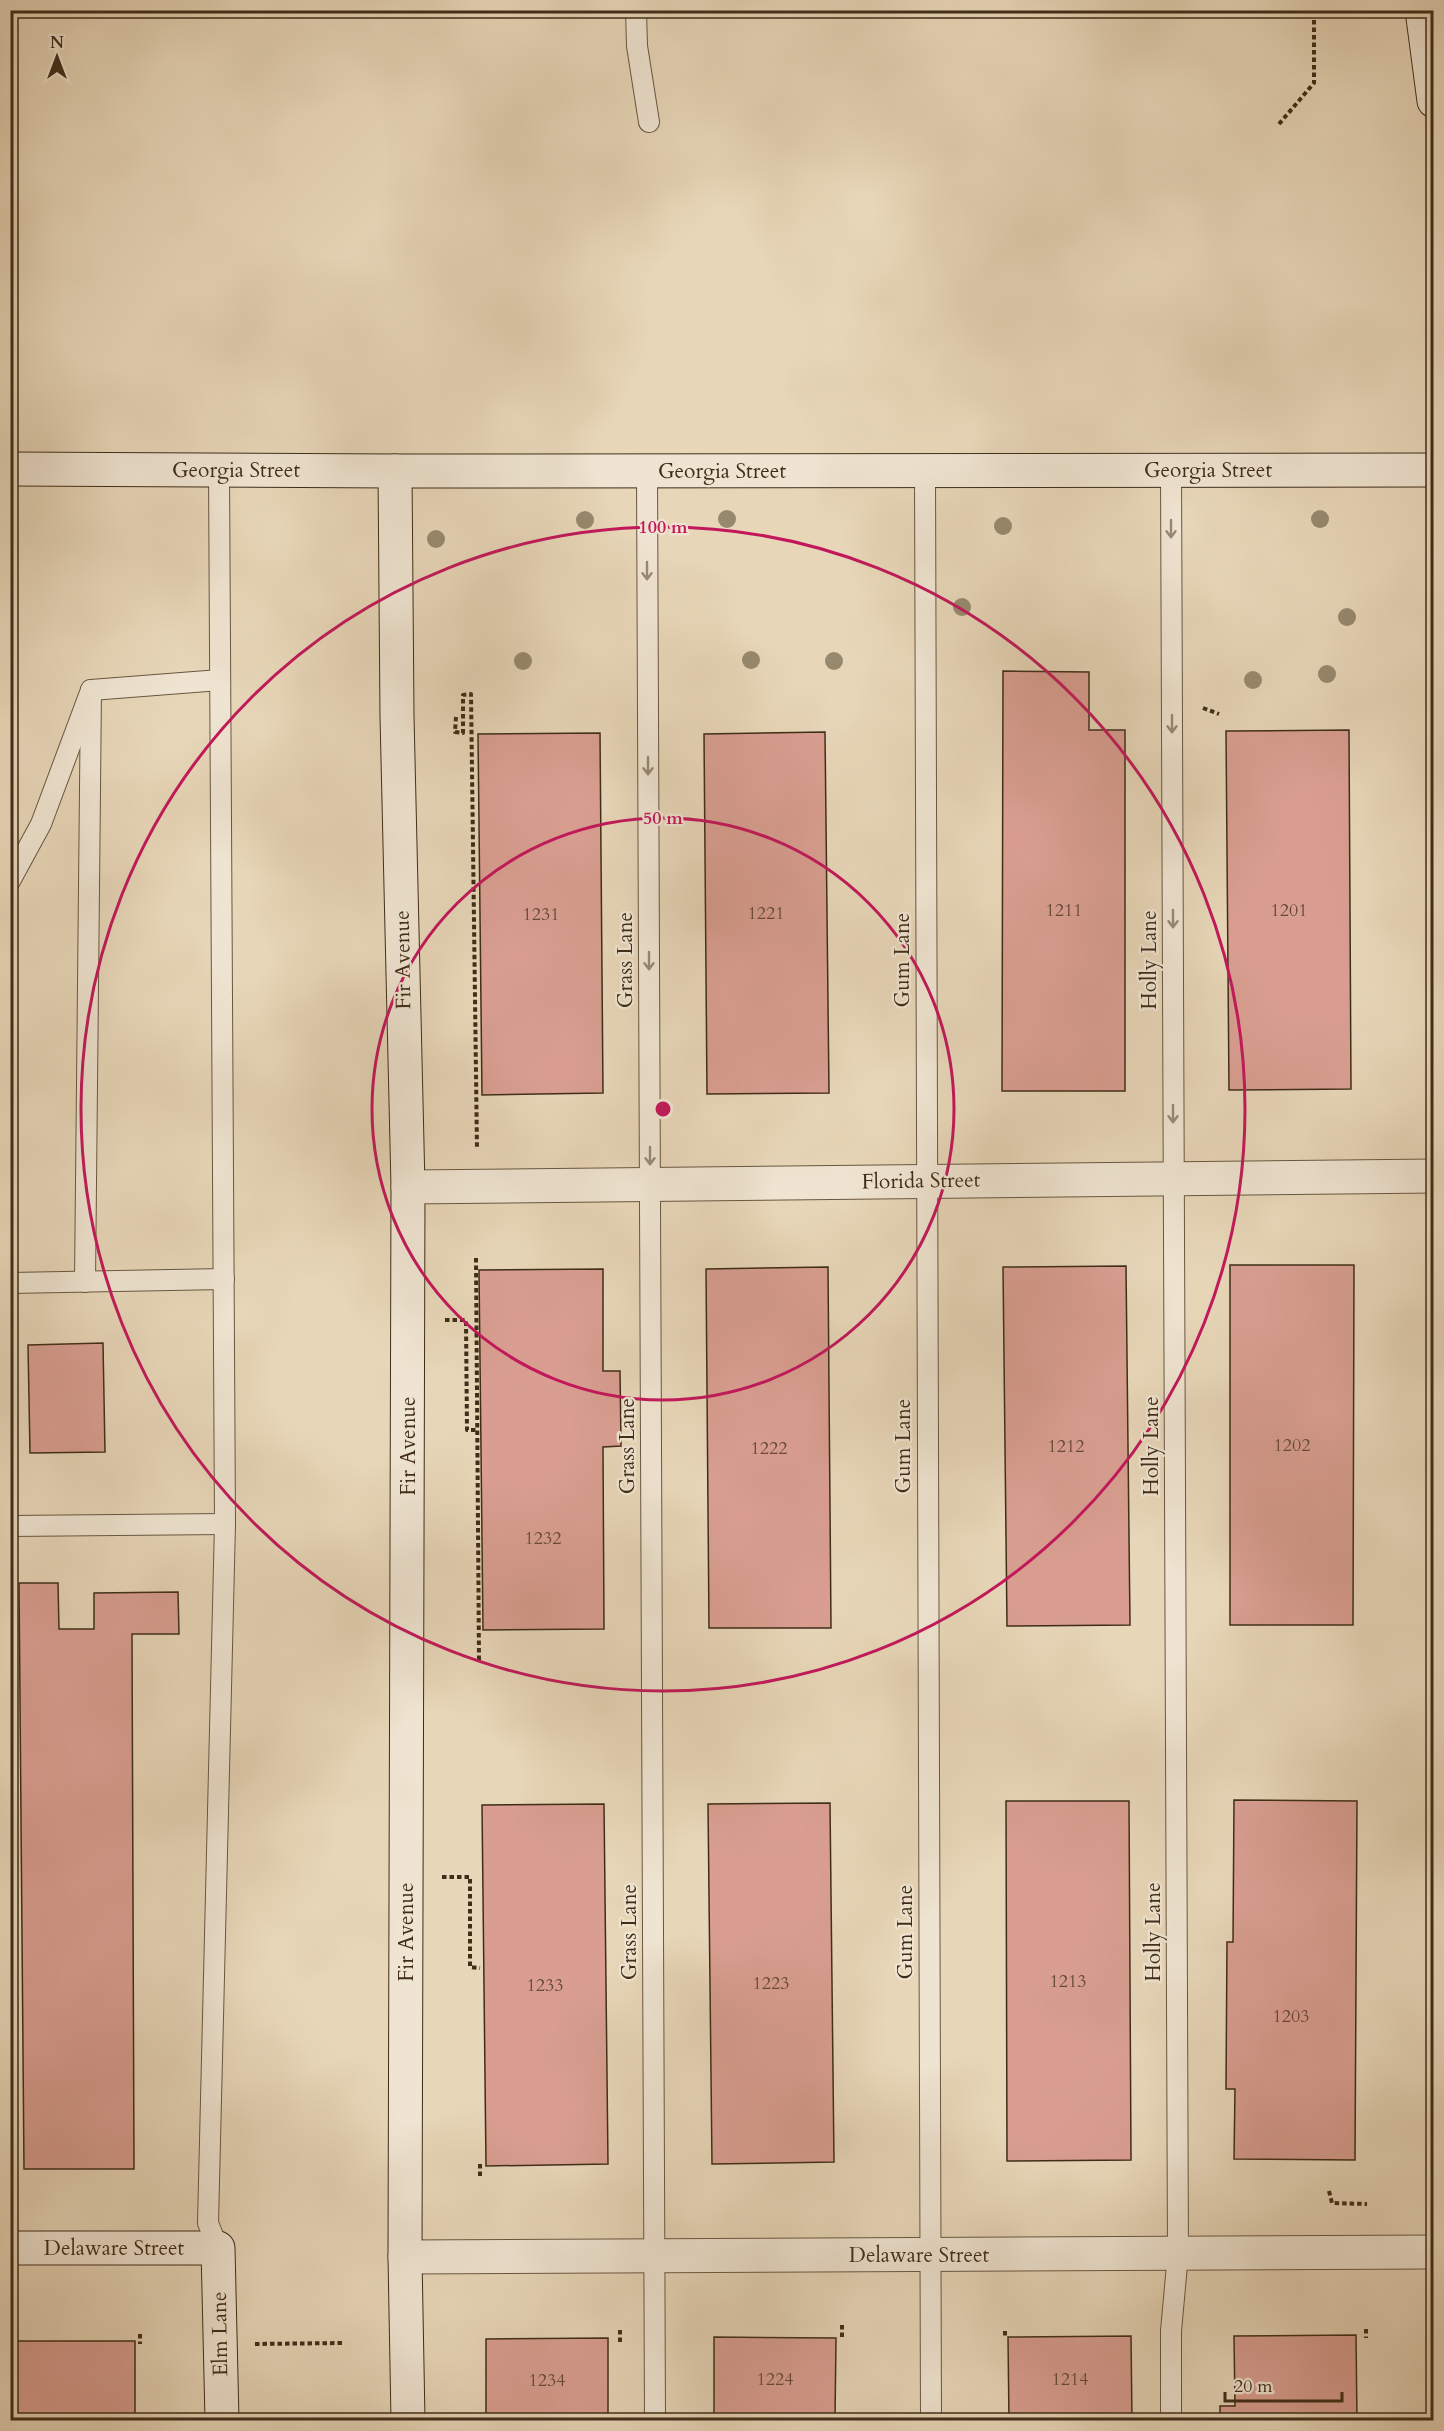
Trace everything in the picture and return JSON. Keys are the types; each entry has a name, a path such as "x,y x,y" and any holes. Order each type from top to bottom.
{"street":[{"path":"1422,10 1434,101"},
{"name":"Georgia Street","path":"10,469 219,471 1434,470"},
{"name":"Fir Avenue","path":"395,471 397,727 408,1187 405,2257 408,2421"},
{"name":"Florida Street","path":"408,1187 1434,1176"},
{"name":"Delaware Street","path":"10,2248 218,2248"},
{"name":"Elm Lane","path":"218,2248 222,2421"},
{"name":"Delaware Street","path":"405,2257 1434,2252"}],"lane":[{"path":"636,10 637,46 650,122"},
{"path":"218,2248 208,2223 225,1524 219,471"},
{"name":"Grass Lane","path":"646,471 655,2421"},
{"name":"Gum Lane","path":"925,471 931,2421"},
{"name":"Holly Lane","path":"1171,471 1178,2253 1171,2331 1171,2421"},
{"path":"91,690 220,680"},
{"path":"10,881 41,824 91,690"},
{"path":"85,1281 91,690"},
{"path":"10,1283 224,1279"},
{"path":"10,1526 225,1524"}],"path":[{"path":"1279,124 1314,82 1314,10"},
{"path":"456,717 455,732 463,733 463,695 471,694 477,1156"},
{"path":"476,1258 479,1660"},
{"path":"466,1320 467,1430 477,1430"},
{"path":"470,1877 470,1967 480,1968"},
{"path":"480,2164 480,2177"},
{"path":"1329,2192 1332,2203 1367,2204"},
{"path":"842,2325 842,2339"},
{"path":"1366,2329 1366,2338"},
{"path":"620,2331 620,2343"},
{"path":"1005,2331 1005,2338"},
{"path":"140,2334 140,2344"},
{"path":"254,2344 342,2343"}],"building":[{"path":"1003,671 1089,672 1089,730 1125,730 1125,1091 1002,1091"},
{"path":"1349,730 1351,1089 1229,1090 1226,731"},
{"path":"825,732 829,1093 707,1094 704,734"},
{"path":"600,733 603,1093 482,1095 478,734"},
{"path":"1230,1265 1354,1265 1353,1625 1230,1625"},
{"path":"1126,1266 1130,1625 1007,1626 1003,1267"},
{"path":"828,1267 831,1628 709,1628 706,1269"},
{"path":"603,1269 603,1371 620,1371 621,1446 603,1447 604,1629 483,1630 479,1270"},
{"path":"103,1343 105,1452 30,1453 28,1345"},
{"path":"19,1583 58,1583 59,1629 94,1629 94,1593 178,1592 179,1634 132,1634 134,2169 24,2169"},
{"path":"1234,1800 1357,1801 1355,2160 1234,2159 1235,2089 1226,2089 1227,1942 1233,1942"},
{"path":"1006,1801 1129,1801 1131,2160 1007,2161"},
{"path":"830,1803 834,2162 712,2164 708,1804"},
{"path":"604,1804 608,2164 486,2166 482,1805"},
{"path":"1356,2335 1357,2420 1220,2420 1220,2406 1235,2406 1234,2336"},
{"path":"1131,2336 1132,2420 1009,2420 1008,2337"},
{"path":"714,2337 836,2338 835,2420 714,2420"},
{"path":"608,2338 608,2420 486,2420 486,2339"},
{"path":"12,2341 135,2341 135,2420 12,2420"}]}
